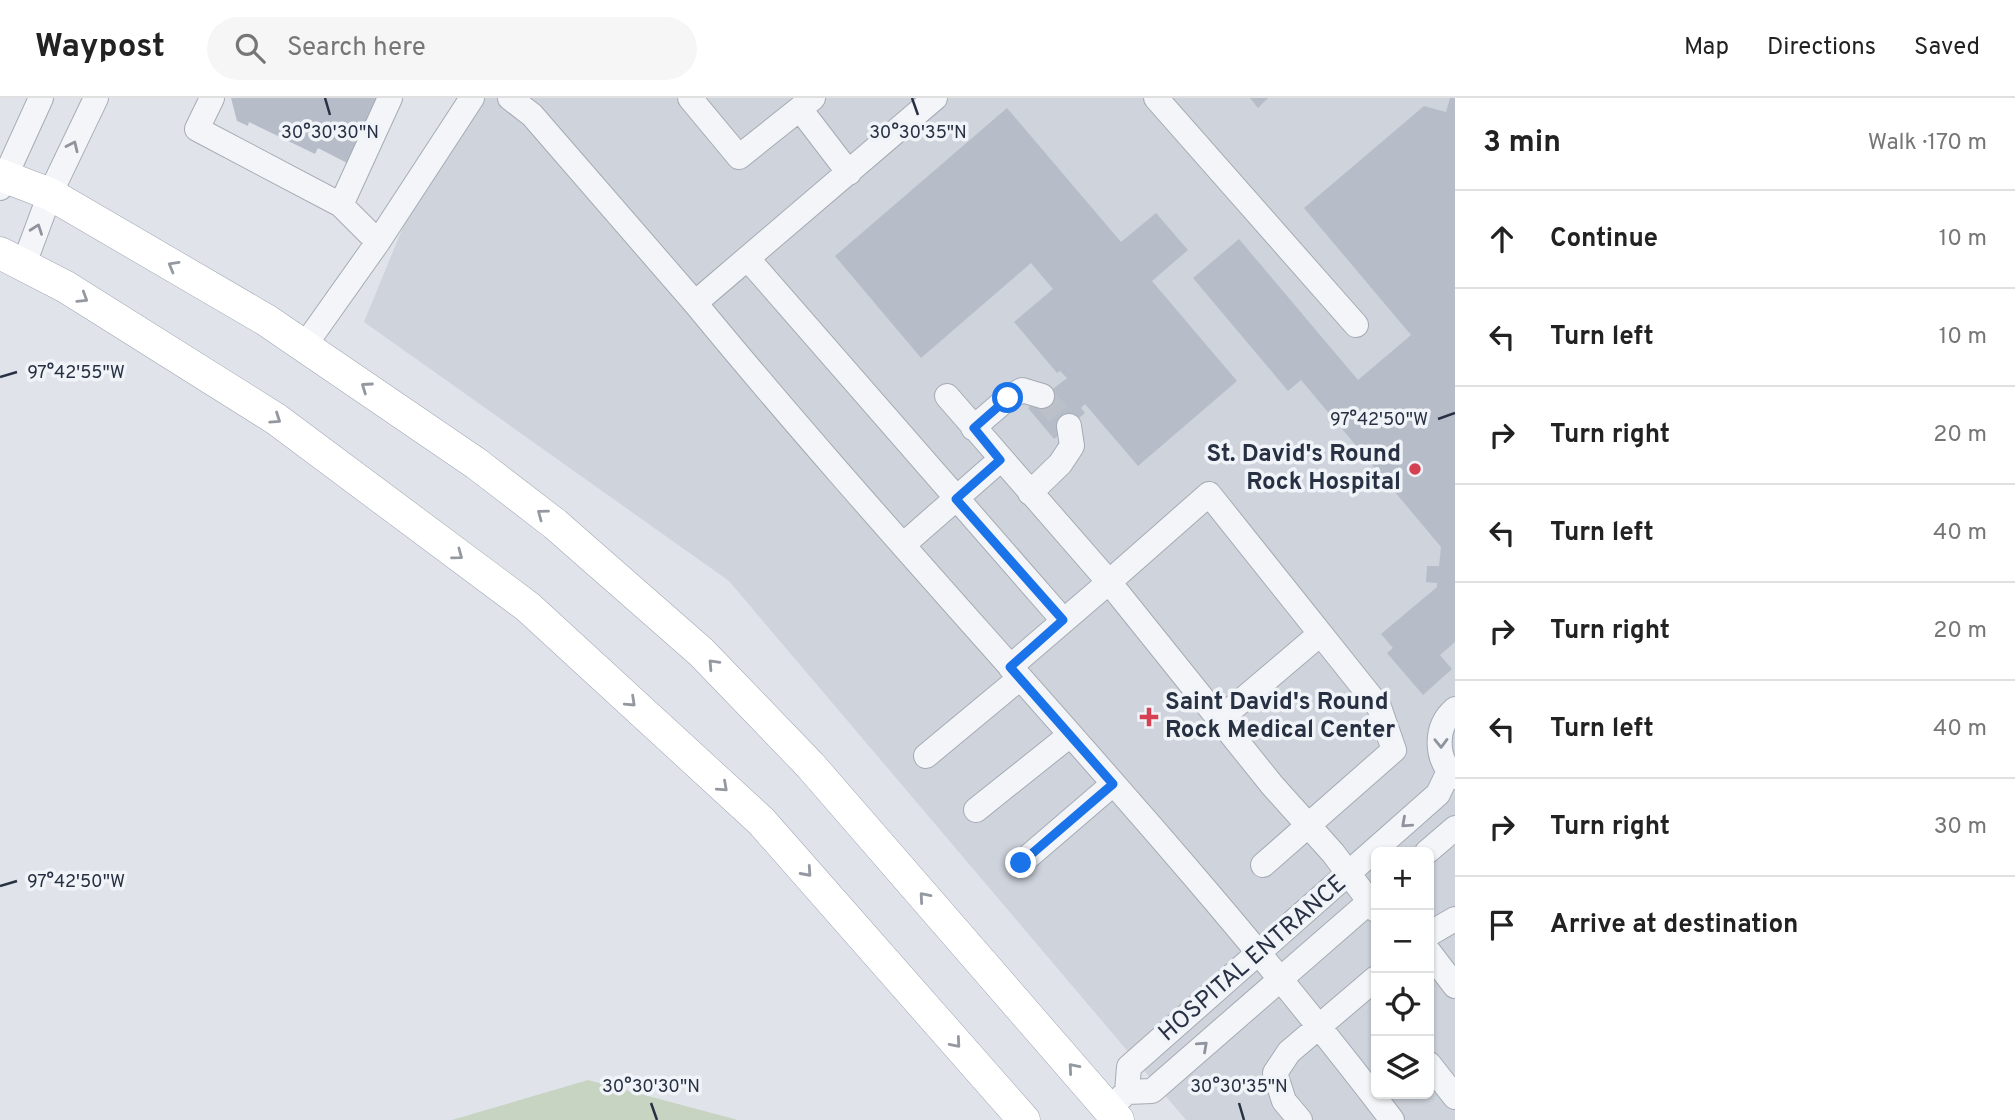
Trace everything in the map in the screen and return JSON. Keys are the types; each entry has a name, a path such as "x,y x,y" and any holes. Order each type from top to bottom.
{"main road":[{"path":"2,180 50,194 305,345 477,464 544,515 701,652 810,765 1112,1110"},
{"path":"12,258 276,419 527,607 761,821 1024,1120"}],"street":[{"path":"2,180 41,98"},
{"path":"12,258 50,194 96,98"},
{"path":"212,98 197,129 341,205 378,242"},
{"path":"341,205 390,98"},
{"path":"305,345 378,242 472,98"},
{"path":"510,98 533,115 810,442 1113,784 1321,1026 1392,1120"},
{"path":"690,98 739,157 806,104 849,173"},
{"path":"695,303 934,98"},
{"path":"1156,98 1356,325"},
{"path":"748,259 1063,620"},
{"path":"974,428 1008,398 1022,390 1042,396"},
{"path":"947,396 1109,582 1371,900"},
{"path":"1030,493 1060,464 1072,446 1069,426"},
{"path":"903,545 1000,460"},
{"path":"926,756 1015,672 1063,620 1209,494 1379,707 1394,750 1263,866"},
{"path":"1220,719 1320,634"},
{"path":"1452,774 1439,745 1441,729 1455,709"},
{"path":"976,810 1070,735"},
{"name":"HOSPITAL ENTRANCE","path":"1112,1110 1129,1067 1349,875 1438,794 1452,774"},
{"path":"1021,863 1113,784"},
{"path":"1433,847 1455,828"},
{"name":"HOSPITAL ENTRANCE","path":"1112,1110 1152,1091 1279,978 1371,905"},
{"path":"1434,931 1455,919"},
{"path":"1434,959 1455,986"},
{"path":"1300,1120 1284,1101 1275,1073 1289,1052 1371,988"},
{"path":"1434,1070 1455,1097"}],"shaded area":[{"name":"Saint David's Round Rock Medical Center","path":"456,98 1455,98 1455,1120 1186,1120 729,581 364,322"}],"green space":[{"path":"588,1080 738,1120 452,1120"}],"building":[{"path":"231,98 378,98 347,163 318,148 315,154 249,122 248,126 237,121"},
{"path":"1250,98 1268,98 1258,108"},
{"name":"St. David's Round Rock Hospital","path":"1450,98 1455,98 1455,642 1440,655 1452,669 1423,695 1387,653 1393,648 1381,634 1437,587 1437,583 1426,582 1427,566 1439,566 1441,547 1301,380 1288,391 1193,278 1239,239 1358,380 1411,335 1304,208 1424,106 1446,112"},
{"path":"1007,108 1121,242 1156,213 1188,250 1152,281 1237,381 1138,466 1085,404 1081,408 1085,413 1054,439 1028,408 1067,378 1060,371 1057,373 1014,322 1053,289 1031,263 921,358 835,256"}],"tunnel":[{"path":"1042,396 1069,426"}],"place":[{"name":"St. David's Round Rock Hospital","path":"1415,469"},
{"name":"Saint David's Round Rock Medical Center","path":"1149,717"}],"route":[{"path":"1008,398 974,428 1000,460 956,499 1063,620 1010,667 1113,784 1021,863"}]}
